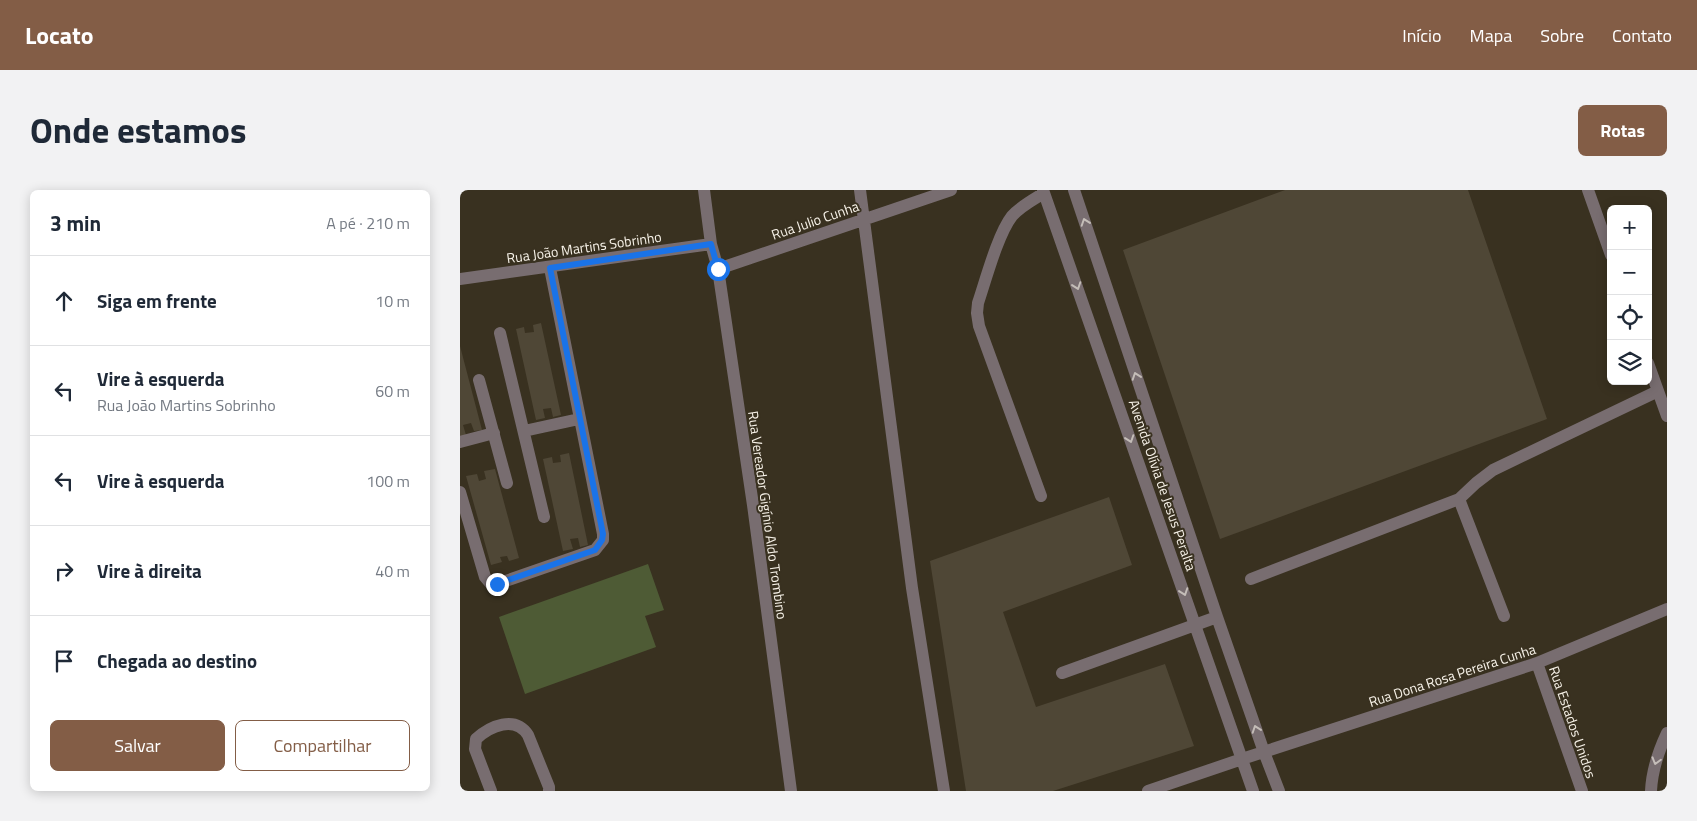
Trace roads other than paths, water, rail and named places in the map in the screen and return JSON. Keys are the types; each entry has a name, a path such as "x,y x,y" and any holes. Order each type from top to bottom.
{"street":[{"name":"Rua Vereador Gigínio Aldo Trombino","path":"704,190 711,244 718,269 751,495 791,791"},
{"path":"860,190 912,588 944,791"},
{"name":"Rua Julio Cunha","path":"718,269 951,190"},
{"name":"Avenida Olívia de Jesus Peralta","path":"1074,190 1217,617 1279,791"},
{"path":"1588,190 1609,250"},
{"path":"1041,496 979,326 977,313 978,303 1004,229 1013,215 1044,192"},
{"name":"Avenida Olívia de Jesus Peralta","path":"1044,192 1253,791"},
{"name":"Rua João Martins Sobrinho","path":"460,279 550,268 711,244"},
{"path":"460,492 485,577 490,584 497,584 595,550 602,540 603,534 550,268"},
{"path":"500,333 544,517"},
{"path":"1652,374 1667,416"},
{"path":"479,380 507,483"},
{"path":"1251,579 1459,499 1476,482 1493,470 1658,391"},
{"path":"524,431 579,418"},
{"path":"460,442 494,433"},
{"path":"1459,499 1504,616"},
{"name":"Rua Dona Rosa Pereira Cunha","path":"1148,791 1537,663 1667,609"},
{"path":"1062,673 1217,617"},
{"name":"Rua Estados Unidos","path":"1537,663 1582,791"},
{"path":"491,791 475,749 476,739 484,732 505,724 524,728 549,791"},
{"path":"1651,791 1652,774 1659,750 1667,733"}]}
